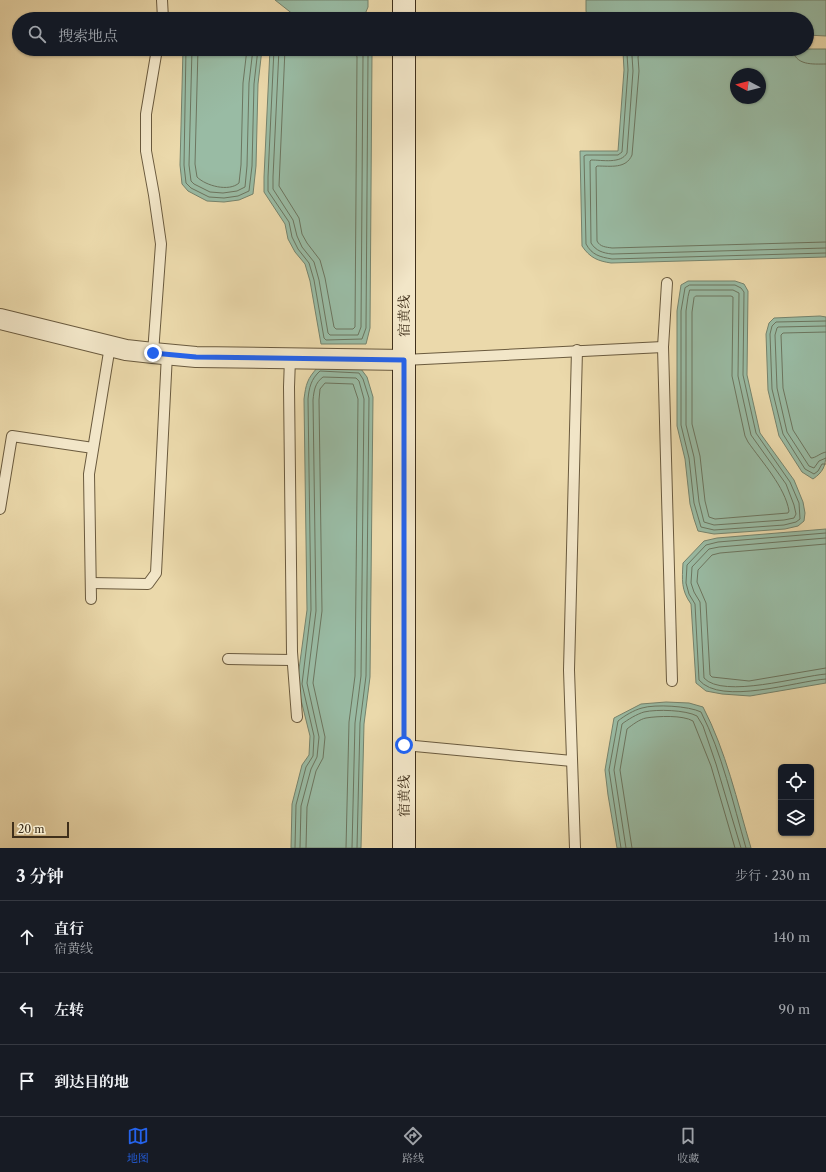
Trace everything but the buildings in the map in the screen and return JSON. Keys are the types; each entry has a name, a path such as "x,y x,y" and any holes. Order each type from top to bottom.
{"main road":[{"path":"404,0 404,12"},
{"name":"宿黄线","path":"404,56 404,848"}],"street":[{"path":"0,319 126,350 160,354 196,357 404,360"}],"lane":[{"path":"162,0 163,12"},
{"path":"91,583 148,584 156,573 161,244 146,151 146,114 156,56"},
{"path":"667,283 663,347 672,681"},
{"path":"91,599 89,474 110,346"},
{"path":"404,360 577,350 663,347"},
{"path":"575,848 569,670 577,350"},
{"path":"290,358 292,660 297,717"},
{"path":"0,509 12,436 93,448"},
{"path":"228,659 292,660"},
{"path":"404,745 572,761"}],"water":[{"path":"275,0 368,0 366,12 290,12"},
{"path":"586,0 826,0 826,36 814,35 814,12 586,11"},
{"path":"814,49 826,49 826,257 611,263 598,260 591,256 582,246 580,151 618,151 624,70 623,56 814,56"},
{"path":"183,56 261,56 258,84 256,166 253,194 239,200 224,202 207,201 188,191 182,184 180,165"},
{"path":"270,56 372,56 370,328 366,344 321,344 310,281 305,264 295,252 288,239 285,224 264,192"},
{"path":"688,281 735,281 744,284 748,291 747,375 760,433 794,480 803,502 805,513 804,521 798,526 785,529 714,534 698,531 690,504 685,459 677,426 677,311 681,285"},
{"path":"826,317 826,456 823,469 813,479 802,472 779,436 768,390 766,334 769,323 774,318"},
{"path":"318,367 361,369 367,377 373,397 370,677 364,724 361,848 291,848 292,804 302,765 309,755 310,736 297,684 307,610 304,399 305,389 311,375"},
{"path":"826,529 826,683 750,696 706,691 696,683 691,604 685,594 683,585 683,563 704,541 717,538"},
{"path":"666,702 689,703 703,707 725,759 751,848 617,848 605,770 614,718 641,704"}],"route":[{"path":"153,353 196,357 404,360 404,745"}]}
